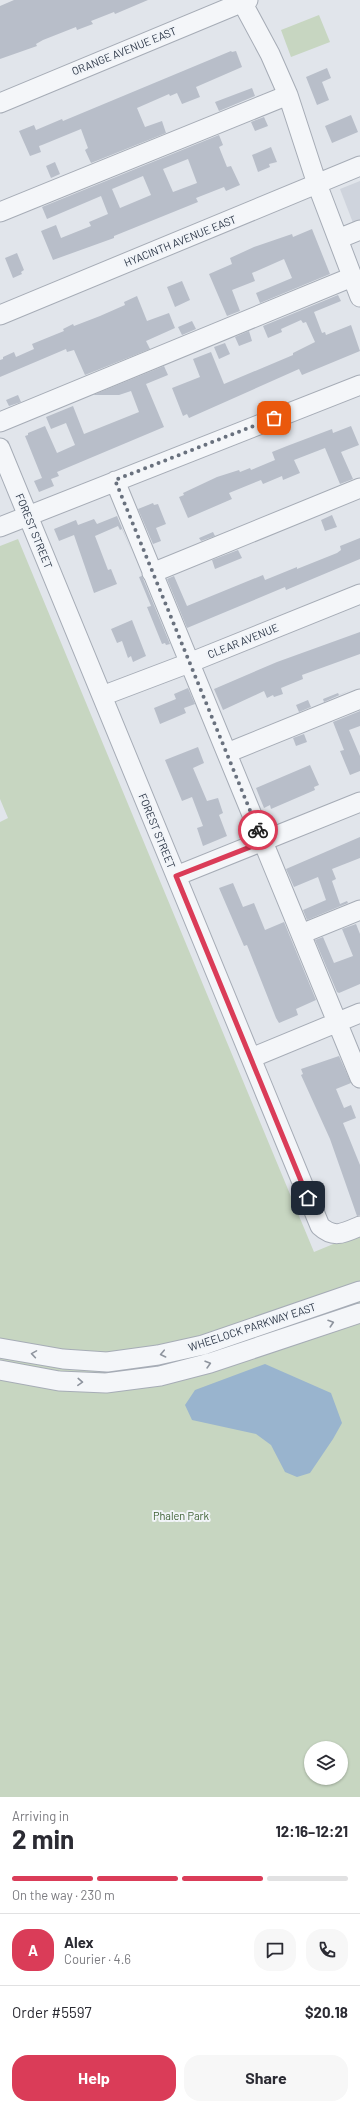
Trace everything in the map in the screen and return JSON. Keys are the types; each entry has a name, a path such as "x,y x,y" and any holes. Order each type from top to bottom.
{"street":[{"path":"243,1 270,54 288,95 317,184 360,297"},
{"name":"ORANGE AVENUE EAST","path":"0,103 243,1"},
{"path":"0,212 288,95"},
{"name":"HYACINTH AVENUE EAST","path":"0,315 360,166"},
{"path":"338,239 360,230"},
{"path":"0,422 352,277"},
{"path":"0,527 115,480 360,384"},
{"name":"FOREST STREET","path":"0,448 320,1226 327,1233 341,1234 360,1226"},
{"path":"115,480 360,1078"},
{"path":"152,573 360,488"},
{"name":"CLEAR AVENUE","path":"102,696 189,663 360,594"},
{"path":"227,753 360,699"},
{"path":"176,876 360,802"},
{"path":"301,934 360,910"},
{"path":"251,1058 360,1013"},
{"name":"WHEELOCK PARKWAY EAST","path":"0,1348 63,1359 107,1362 158,1355 203,1345 360,1291"},
{"name":"WHEELOCK PARKWAY EAST","path":"0,1370 59,1381 98,1383 160,1376 210,1364 360,1313"}],"shaded area":[{"path":"360,181 360,241 340,189"}],"green space":[{"path":"319,15 330,42 291,57 281,30"},
{"name":"Phalen Park","path":"18,539 314,1252 360,1233 360,1797 0,1797 0,822 8,818 0,799 0,546"}],"water":[{"path":"265,1364 331,1393 342,1423 310,1473 297,1477 285,1472 271,1445 256,1434 192,1420 185,1405 195,1390"}],"building":[{"path":"14,0 148,0 115,14 114,12 91,21 93,24 77,30 76,27 43,40 36,44 37,46 0,59 0,6"},
{"path":"231,51 236,51 242,67 196,87 200,97 182,104 177,93 170,96 169,94 137,108 145,127 162,121 166,133 91,163 85,150 88,148 81,129 39,146 41,152 30,156 19,131 34,125 36,130 62,119 63,121"},
{"path":"327,68 331,78 322,82 329,100 317,105 306,77"},
{"path":"252,88 255,96 219,111 215,102"},
{"path":"351,115 358,132 332,143 325,126"},
{"path":"264,117 268,126 255,131 251,122"},
{"path":"219,135 223,145 219,147 227,167 231,166 240,185 226,191 224,187 196,198 198,202 114,236 114,238 53,260 41,231 56,225 61,238 91,226 89,222 108,214 101,196 47,219 42,207","holes":["188,159 197,183 173,192 163,169","143,176 151,195 120,208 112,189"]},
{"path":"271,147 277,162 269,164 270,167 258,172 252,155"},
{"path":"55,162 60,174 51,178 46,166"},
{"path":"312,229 330,274 260,303 256,293 292,278 284,259 252,273 255,281 232,290 240,311 227,316 209,274 232,264 230,258 254,247 292,234 293,237"},
{"path":"17,253 24,270 21,272 22,274 13,278 5,258"},
{"path":"182,281 190,300 175,307 167,287"},
{"path":"338,295 341,301 314,312 322,333 325,332 326,335 351,325 360,351 302,375 299,369 189,418 187,414 183,416 172,388 200,377 193,359 211,352 224,384 293,355 293,353 315,342 306,322 303,323 301,320 281,329 282,332 268,338 263,326"},
{"path":"137,296 147,321 169,313 175,328 146,341 150,349 85,375 74,350 67,352 66,349 0,377 0,360 3,359 3,357 14,352 16,357 34,349 32,344 64,331 63,329 73,324 74,326 125,305 124,302"},
{"path":"192,321 196,329 182,335 178,327"},
{"path":"249,331 252,341 239,346 235,337"},
{"path":"225,343 230,354 219,359 214,347"},
{"path":"164,366 168,375 146,384 164,427 57,472 59,476 51,479 54,486 39,492 34,481 42,478 25,436 28,435 28,433 45,426 57,453 75,445 66,423 51,429 46,417 73,406 84,434 139,412 131,391 119,395 93,395"},
{"path":"18,395 21,402 9,406 6,400"},
{"path":"351,426 359,445 341,452 353,479 340,484 325,448 294,460 300,473 283,480 282,476 263,484 261,480 229,493 232,499 188,518 179,497 184,495 183,493 217,477 239,470 240,472 250,468 251,470 275,460 272,452 287,446 332,429 333,433"},
{"path":"153,503 154,505 158,504 166,524 156,528 161,541 153,544 138,509"},
{"path":"332,515 337,527 325,531 321,520"},
{"path":"117,516 132,552 122,529 120,530 118,526 95,536 108,570 111,569 117,584 94,593 74,535 59,541 54,529 76,520 78,525 94,519 97,524"},
{"path":"213,532 215,536 201,541 199,538"},
{"path":"360,538 360,559 286,590 285,587 187,628 167,579 174,576 187,606 263,575 265,580 297,567 297,569 337,553 341,550 340,546"},
{"path":"238,550 242,558 215,569 212,560"},
{"path":"142,576 170,644 162,644 147,607 151,606 139,577"},
{"path":"132,620 146,656 133,662 131,656 128,658 122,641 117,643 111,629"},
{"path":"360,632 360,654 302,675 303,679 281,688 283,694 274,697 273,695 267,698 264,691 223,710 214,689 277,662"},
{"path":"188,688 195,704 184,708 186,713 160,724 154,708 176,699 174,694"},
{"path":"353,689 324,702 323,699 338,693 339,695"},
{"path":"308,700 311,707 299,712 296,705"},
{"path":"360,711 360,726 349,730 360,756 360,771 350,775 340,751 344,750 333,722"},
{"path":"304,734 307,742 296,746 293,738"},
{"path":"198,747 204,763 193,768 207,801 218,798 223,813 219,815 227,836 203,846 197,828 203,826 192,797 182,801 165,760"},
{"path":"310,765 319,785 314,787 315,790 271,809 270,805 264,808 256,788"},
{"path":"360,837 360,858 332,869 336,879 332,881 340,904 347,901 348,903 307,920 303,910 326,900 318,877 294,887 286,869"},
{"path":"233,883 243,907 254,903 265,930 284,922 316,1000 296,1009 298,1015 279,1023 247,945 244,946 219,888"},
{"path":"356,924 360,934 360,984 339,993 337,992 315,940 323,937 334,963 353,956 342,929"},
{"path":"339,1056 351,1083 336,1089 344,1108 351,1105 356,1118 343,1123 360,1165 360,1215 357,1216 330,1139 301,1075 303,1074 301,1069"}],"way so far":[{"path":"258,830 115,480 274,418"}],"route":[{"path":"258,830 263,842 176,876 308,1198"}]}
